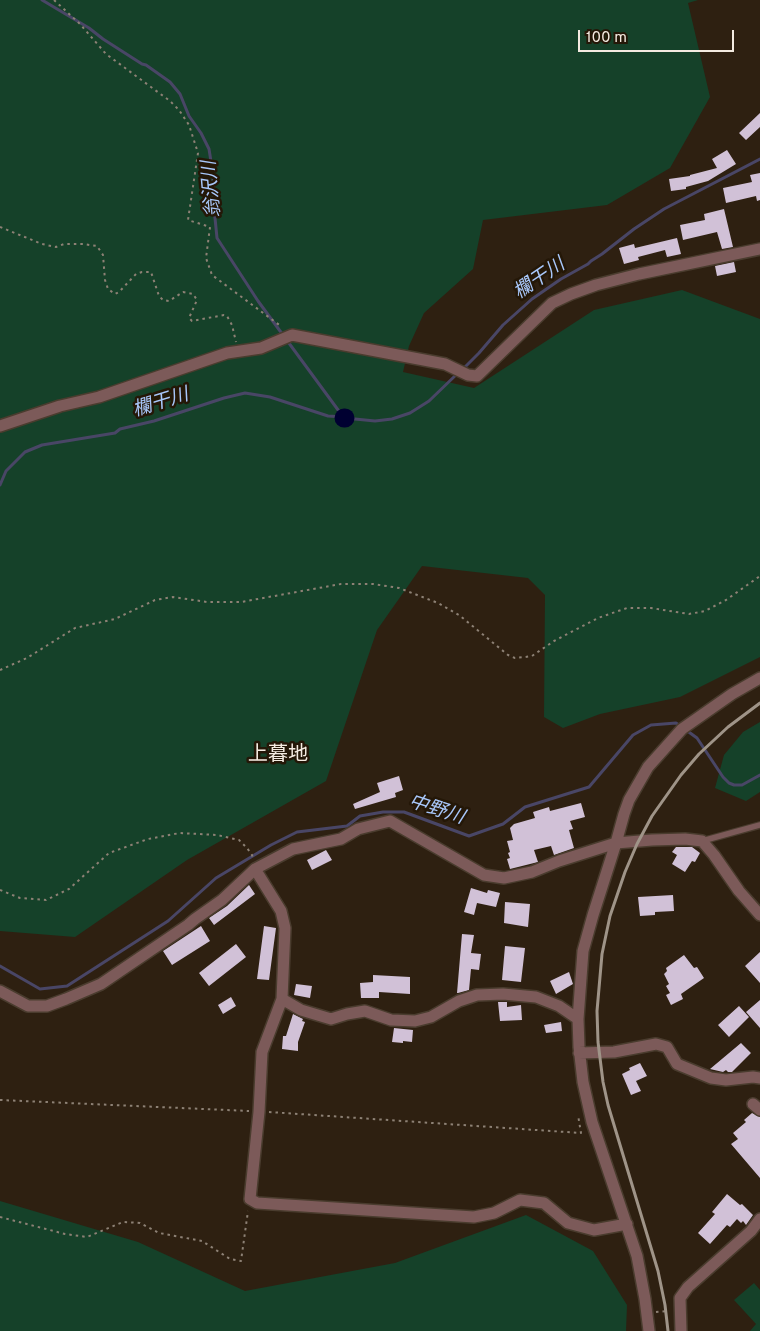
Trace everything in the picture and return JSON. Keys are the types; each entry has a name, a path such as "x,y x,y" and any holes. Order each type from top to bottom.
{"street":[{"path":"0,426 60,406 99,397 227,354 261,348 292,335 445,364 477,376 552,303 571,294 596,285 639,274 760,249"},
{"path":"649,1331 646,1300 637,1256 592,1122 583,1082 579,1053 578,1019 584,951 629,800 648,767 670,741 695,719 760,678"},
{"path":"0,991 28,1006 47,1006 101,984 222,900 255,869 293,849 341,839 358,829 390,821 484,875 504,878 532,872 558,861 616,843 677,839 702,841 739,891 760,914"},
{"path":"255,869 282,911 285,928 282,999 262,1052 259,1112 250,1199 257,1203 474,1217 494,1213 520,1200 544,1203 568,1223 594,1230 627,1224"},
{"path":"282,999 301,1010 331,1019 365,1011 391,1020 416,1021 431,1017 459,1001 477,995 503,994 536,997 559,1006 578,1019"},
{"path":"579,1053 614,1052 656,1044 667,1047 677,1064 711,1078 726,1080 760,1078"},
{"path":"681,1331 680,1298 688,1287 751,1231 760,1219"}],"lane":[{"path":"702,841 760,824"}],"path":[{"path":"54,0 80,24 106,54 170,101 179,110 190,126 198,153 188,220 210,227 206,258 212,276 292,335"},
{"path":"0,227 42,244 56,247 64,244 97,246 104,255 105,280 108,289 115,294 136,274 151,272 159,296 163,300 169,301 183,292 192,294 197,300 189,318 192,321 224,314 227,316 232,325 238,352"},
{"path":"0,670 27,658 75,628 115,619 155,600 173,597 207,602 241,602 341,584 373,584 399,588 438,603 458,615 508,655 515,658 526,657 532,656 554,641 598,618 627,608 650,608 689,614 705,611 726,600 760,576"},
{"path":"0,890 20,898 46,900 69,889 109,854 148,839 180,833 216,835 239,840 252,855 255,869"},
{"path":"0,1100 259,1112 580,1133 578,1115"},
{"path":"0,1217 65,1234 87,1237 123,1222 140,1223 159,1233 202,1241 230,1259 241,1261 250,1199"},
{"path":"654,1309 656,1312 673,1310 674,1301 680,1298"}],"green space":[{"path":"0,0 698,0 688,3 710,97 670,168 607,205 483,220 473,269 424,313 409,346 403,372 474,388 594,310 682,290 760,319 760,657 680,697 600,714 563,728 544,717 545,595 528,578 422,566 377,630 326,781 187,860 75,937 0,931"},
{"path":"760,722 760,792 746,801 715,788 724,755 743,732"},
{"path":"0,1201 138,1242 245,1291 395,1263 526,1215 593,1251 627,1305 626,1331 0,1331"},
{"path":"754,1283 760,1290 760,1331 750,1331 756,1324 734,1300"}],"building":[{"path":"760,113 760,127 746,140 739,133"},
{"path":"727,150 736,164 708,181 686,187 686,189 671,191 669,179 690,176 717,168 712,159"},
{"path":"760,173 760,200 757,201 756,196 726,203 723,188 752,182 750,175"},
{"path":"724,209 733,247 722,249 717,232 683,240 680,225 705,220 704,214"},
{"path":"677,238 681,254 667,257 665,250 638,257 639,260 624,264 619,248 634,244 635,248"},
{"path":"734,262 736,272 717,276 715,266"},
{"path":"399,776 403,790 395,793 396,797 355,809 353,804 380,792 377,783"},
{"path":"581,803 585,817 570,821 573,829 569,830 574,848 554,855 551,846 534,850 538,862 510,869 507,859 510,858 508,853 510,852 507,841 513,840 510,828 514,824 535,818 533,812 549,807 550,811"},
{"path":"676,847 692,847 700,853 695,862 692,861 685,872 672,864 677,855 672,852"},
{"path":"326,850 332,860 312,870 307,860"},
{"path":"249,885 255,894 214,925 209,918 227,906"},
{"path":"471,888 487,893 488,890 500,893 496,907 477,903 474,915 464,912"},
{"path":"673,895 674,911 655,912 655,915 640,916 638,897"},
{"path":"505,902 530,904 528,927 504,923"},
{"path":"201,926 210,941 172,965 163,951"},
{"path":"264,926 276,928 269,980 257,979"},
{"path":"462,934 474,935 471,953 481,954 479,970 471,969 469,990 457,993"},
{"path":"236,944 246,957 209,986 199,973"},
{"path":"505,946 525,948 521,982 502,980"},
{"path":"760,952 760,983 745,966"},
{"path":"684,955 694,968 697,967 704,978 681,994 683,999 671,1005 666,995 670,993 666,986 669,984 664,974 667,971 666,968"},
{"path":"569,972 573,984 556,994 550,981"},
{"path":"373,975 410,977 410,994 379,992 379,998 361,998 360,983 373,982"},
{"path":"296,984 312,986 310,998 294,995"},
{"path":"231,997 236,1006 223,1014 218,1005"},
{"path":"760,1000 760,1028 746,1012"},
{"path":"498,1002 507,1002 507,1007 521,1005 522,1020 500,1021"},
{"path":"739,1006 749,1017 729,1037 718,1025"},
{"path":"293,1014 305,1022 298,1042 298,1051 282,1049 283,1036 286,1036"},
{"path":"561,1022 562,1031 546,1033 544,1025"},
{"path":"394,1028 413,1030 412,1042 392,1042"},
{"path":"741,1043 751,1053 732,1072 710,1069"},
{"path":"640,1063 647,1076 636,1081 641,1091 631,1095 622,1074"},
{"path":"752,1113 760,1117 760,1178 731,1144 738,1139 733,1133 746,1122 744,1120"},
{"path":"727,1194 740,1205 742,1204 753,1215 746,1225 743,1221 741,1223 737,1219 730,1227 727,1225 710,1244 698,1233 715,1214 712,1212"}],"waterway":[{"name":"翁沢川","path":"42,0 146,65 170,82 180,94 189,116 209,149 213,174 217,238 258,301 344,418"},
{"name":"欄干川","path":"463,369 503,325 532,299 561,279 588,264 664,209 760,159"},
{"name":"欄干川","path":"345,418 375,421 392,419 410,413 429,401 458,373"},
{"name":"欄干川","path":"0,485 6,471 25,452 42,445 115,433 120,429 154,421 245,393 270,397 328,416 344,417"},
{"name":"中野川","path":"0,966 40,989 67,986 168,921 216,878 271,845 297,832 347,826 360,816 383,812 404,812 469,836 503,824 525,807 589,787 633,735 651,725 676,723 681,726"},
{"name":"中野川","path":"686,730 697,738 729,783 742,785 760,775"}],"railway":[{"path":"668,1331 658,1271 608,1105 603,1082 598,1042 597,1011 602,954 610,916 625,872 652,816 681,775 699,754 728,727 760,703"}],"district":[{"name":"上暮地","path":"278,756"}]}
